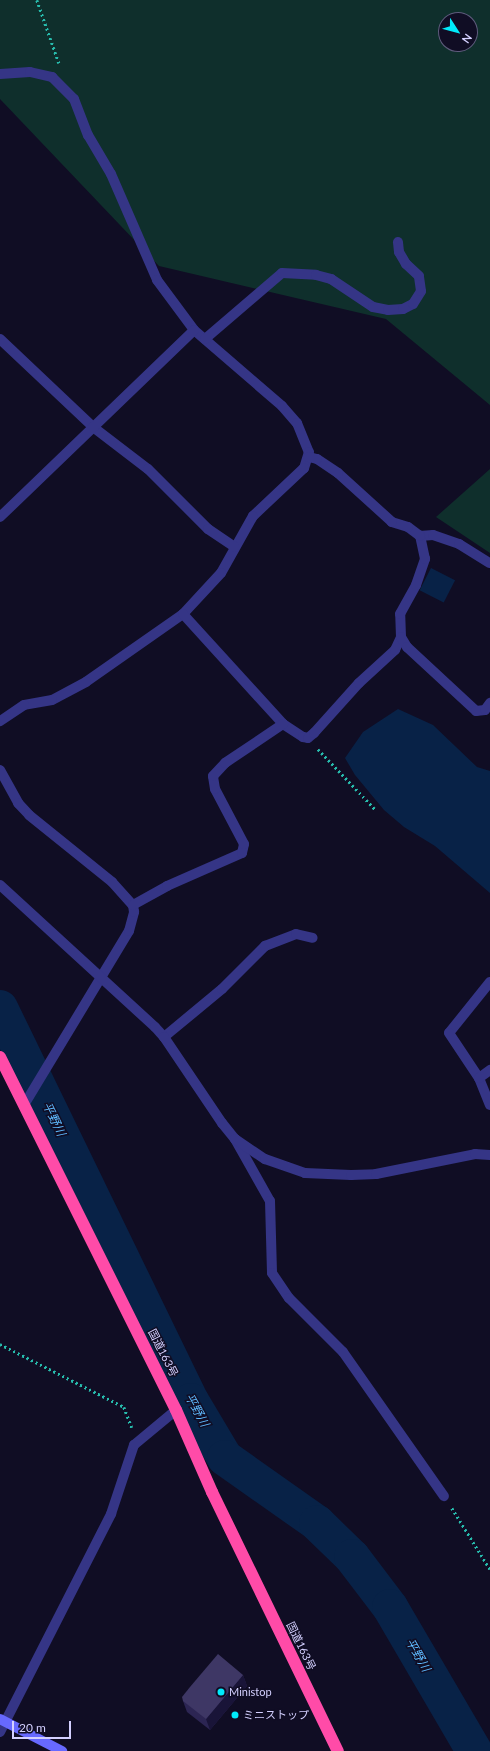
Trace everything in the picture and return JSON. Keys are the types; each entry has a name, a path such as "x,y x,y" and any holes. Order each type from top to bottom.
{"highway":[{"name":"国道163号","path":"0,1057 176,1410 212,1492 338,1751"}],"street":[{"path":"0,74 30,72 52,77 74,99 88,135 110,174 157,280 194,330 282,406 297,423 310,452 304,468 253,516 221,573 183,614 86,682 52,700 24,705 0,721"},
{"path":"205,339 282,274 316,275 331,279 373,307 388,310 403,309 413,304 421,291 418,276 403,258 398,242"},
{"path":"0,517 194,330"},
{"path":"0,340 93,427 148,469 208,529 236,547"},
{"path":"308,457 317,459 338,473 392,522 408,528 420,536 433,534 459,544 490,563"},
{"path":"183,614 283,724 308,738 359,683 395,650 400,637 400,614 416,585 425,559 420,536"},
{"path":"400,637 407,646 476,710 485,710 490,703"},
{"path":"133,905 167,886 242,853 244,844 215,789 213,776 226,763 283,724"},
{"path":"0,770 18,803 29,815 112,882 133,905 134,912 129,932 102,979 24,1105"},
{"path":"0,885 164,1037 235,1139 270,1201 272,1273 289,1298 343,1352 444,1496"},
{"path":"164,1037 222,989 265,946 296,934 313,938"},
{"path":"490,982 449,1033 479,1078 490,1105"},
{"path":"479,1078 490,1070"},
{"path":"235,1139 265,1159 305,1173 376,1174 474,1154 490,1155"},
{"path":"0,1732 3,1720 111,1514 134,1445 176,1410"},
{"path":"3,1720 62,1751"}],"path":[{"path":"37,0 62,70"},
{"path":"308,738 375,809"},
{"path":"0,1344 124,1407 131,1424 134,1445"},
{"path":"444,1496 490,1568"}],"green space":[{"path":"0,0 490,0 490,405 386,319 159,266 0,99"},
{"path":"490,469 490,553 436,517"}],"water":[{"path":"431,568 455,580 444,603 420,590"},
{"path":"398,709 433,725 477,767 490,771 490,893 435,846 404,827 384,810 355,775 345,758 363,732"}],"building":[{"path":"218,1654 243,1675 206,1719 183,1701 182,1697"}],"waterway":[{"name":"平野川","path":"0,1008 191,1401 225,1458 317,1523 352,1557 390,1607 474,1751"}],"place":[{"name":"Ministop","path":"221,1692"},
{"name":"ミニストップ","path":"235,1715"}]}
